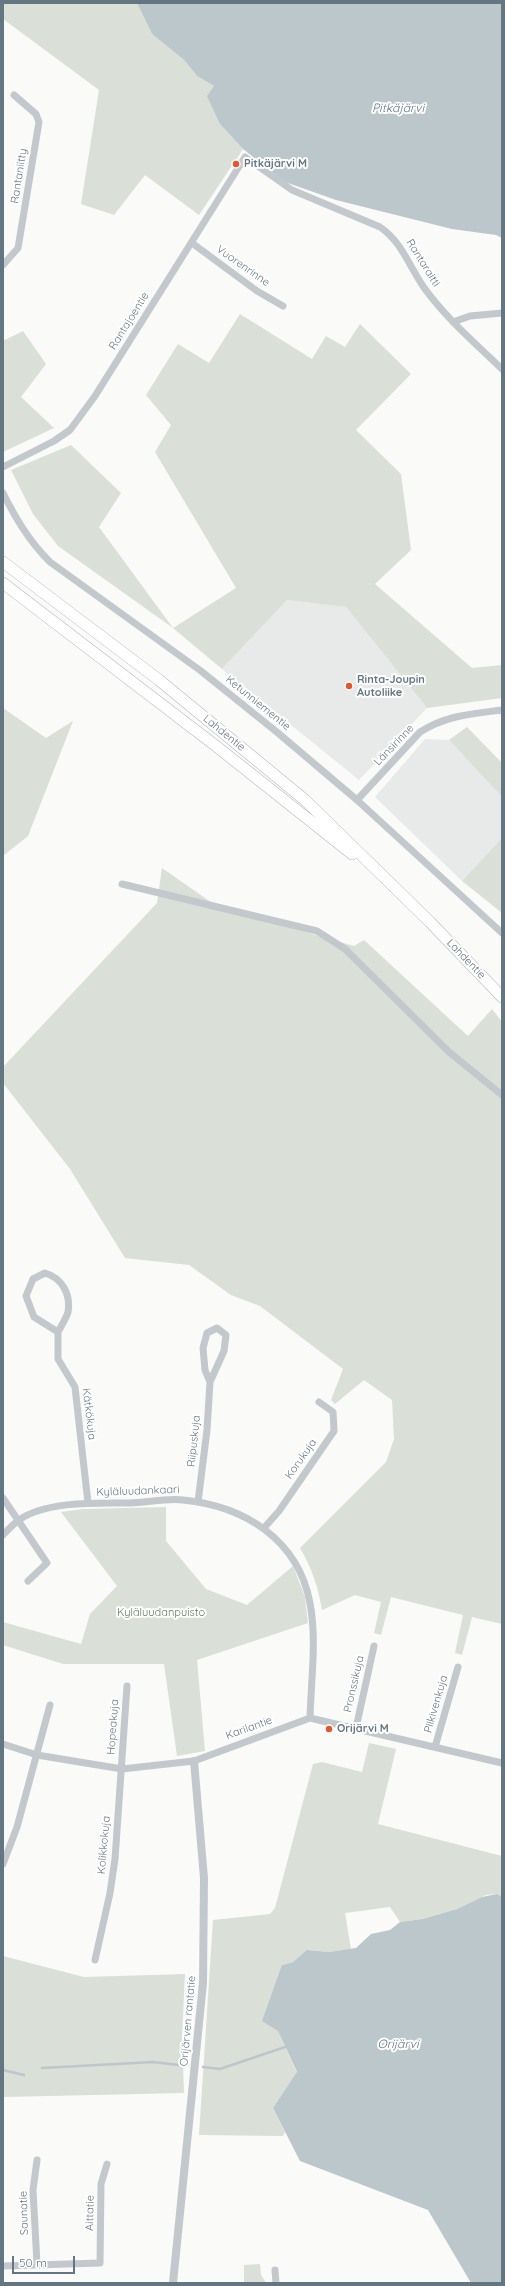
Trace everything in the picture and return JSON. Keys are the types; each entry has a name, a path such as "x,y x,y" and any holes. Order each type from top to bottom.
{"highway":[{"name":"Lahdentie","path":"3,562 159,680 305,800 430,922 502,997"},
{"name":"Lahdentie","path":"3,583 299,810 430,922"}],"street":[{"name":"Rantaniitty","path":"3,265 14,253 19,243 39,122 36,114 14,95"},
{"name":"Rantajoentie","path":"3,467 54,442 70,430 96,396 246,157"},
{"name":"Rantaraitti","path":"246,157 292,190 380,227 390,234 399,243 424,288 453,322 502,369"},
{"name":"Vuorenrinne","path":"192,243 257,290 283,306"},
{"path":"453,322 470,316 502,313"},
{"name":"Ketunniementie","path":"3,493 18,523 31,543 50,562 201,672 357,800 502,933"},
{"name":"Länsirinne","path":"357,800 420,732 431,725 450,717 502,710"},
{"path":"122,884 317,931 345,949 449,1052 502,1095"},
{"name":"Kätkökuja","path":"58,1332 34,1317 26,1296 33,1279 45,1273 54,1276 62,1283 67,1294 68,1313 58,1332 58,1359 75,1387 88,1503"},
{"name":"Riipuskuja","path":"198,1502 207,1430 210,1382 224,1351 226,1335 217,1328 207,1333 203,1348 205,1370 210,1382"},
{"name":"Korukuja","path":"264,1528 279,1511 334,1431 332,1412 319,1402"},
{"path":"3,1498 47,1562 28,1581"},
{"name":"Kyläluudankaari","path":"3,1534 19,1520 51,1508 88,1503 144,1503 181,1500 198,1502 240,1514 264,1528 287,1551 302,1579 310,1602 313,1635 313,1672 310,1718"},
{"name":"Pronssikuja","path":"356,1728 374,1646"},
{"name":"Piikivenkuja","path":"435,1747 458,1667"},
{"name":"Hopeakuja","path":"122,1770 127,1686"},
{"path":"3,1864 17,1827 50,1705"},
{"path":"310,1718 502,1763"},
{"name":"Karilantie","path":"3,1744 37,1755 122,1770 194,1761 310,1718"},
{"name":"Orijärven rantatie","path":"173,2283 203,1976 204,1878 194,1761"},
{"name":"Kolikkokuja","path":"95,1960 104,1921 115,1859 122,1770"},
{"name":"Saunatie","path":"36,2160 33,2190 37,2264"},
{"name":"Aittatie","path":"37,2264 100,2263 101,2184 107,2164"},
{"path":"3,2266 37,2264"},
{"path":"275,2270 276,2283"}],"shaded area":[{"path":"287,600 346,607 427,708 359,780 222,669"},
{"path":"425,739 449,740 502,797 502,838 462,881 375,797"}],"green space":[{"path":"3,3 137,3 152,34 184,60 197,76 214,86 220,124 243,149 199,215 145,175 114,215 81,204 99,90 3,19"},
{"path":"240,314 312,359 326,336 345,347 360,324 411,374 356,430 401,474 411,550 375,584 472,668 502,665 502,698 427,708 346,607 287,600 222,669 173,628 236,588 155,452 171,425 146,395 178,344 209,363"},
{"path":"23,331 46,364 21,397 54,428 3,452 3,341"},
{"path":"71,445 121,493 99,527 173,628 58,546 33,514 11,470"},
{"path":"3,708 46,738 73,721 28,836 3,856"},
{"path":"467,727 502,763 502,797 449,740"},
{"path":"502,838 502,913 462,881"},
{"path":"162,868 218,907 354,946 364,940 468,1036 492,1009 502,1022 502,1624 472,1617 462,1655 455,1653 463,1615 391,1597 381,1635 374,1633 381,1602 355,1595 322,1610 319,1593 314,1578 300,1548 386,1462 394,1439 392,1400 364,1380 335,1404 331,1400 343,1369 260,1306 231,1295 189,1265 125,1258 70,1169 3,1083 3,1067 157,903"},
{"name":"Kyläluudanpuisto","path":"166,1507 166,1541 206,1589 247,1605 293,1566 305,1597 308,1623 197,1660 205,1751 177,1756 164,1664 63,1664 3,1645 3,1622 81,1644 90,1614 117,1586 61,1512 83,1509"},
{"path":"369,1743 396,1749 378,1824 502,1856 502,1897 497,1894 486,1895 457,1909 421,1919 400,1922 390,1907 345,1913 351,1949 329,1952 308,1950 293,1962 282,1965 278,2031 297,2073 273,2108 285,2132 283,2136 199,2135 213,1920 270,1914 275,1908 313,1764 322,1762 362,1772"},
{"path":"3,1956 84,1977 185,1974 182,2037 184,2093 3,2097"},
{"path":"260,2264 261,2275 266,2283 244,2283 244,2265"}],"water":[{"name":"Pitkäjärvi","path":"137,3 502,3 502,238 496,235 452,229 336,200 285,182 243,149 220,124 207,96 214,86 197,76 184,60 152,34"},
{"name":"Orijärvi","path":"497,1894 502,1897 502,2283 471,2283 428,2210 300,2161 273,2108 297,2072 278,2031 262,2021 282,1965 293,1962 307,1950 329,1952 356,1948 371,1934 390,1930 400,1922 422,1919 457,1909 482,1897"}],"waterway":[{"path":"203,2067 220,2069 285,2047"},
{"path":"42,2068 153,2062 179,2065"},
{"path":"3,2070 24,2075"}],"place":[{"name":"Pitkäjärvi M","path":"236,164"},
{"name":"Rinta-Joupin Autoliike","path":"349,686"},
{"name":"Orijärvi M","path":"329,1729"}]}
